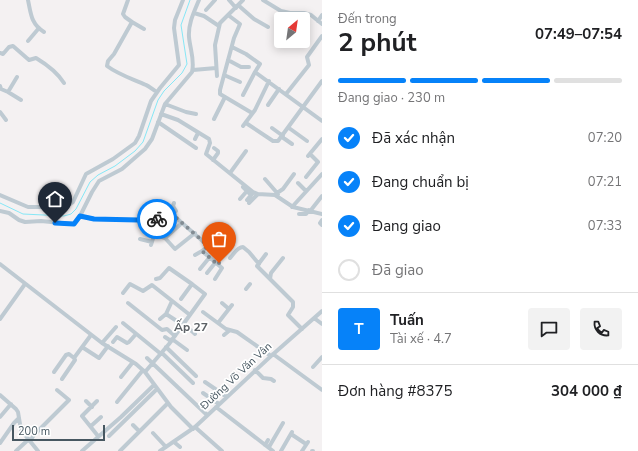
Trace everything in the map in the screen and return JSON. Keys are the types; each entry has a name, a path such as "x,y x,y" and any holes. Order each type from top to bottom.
{"street":[{"path":"28,0 32,20 44,32"},
{"path":"128,0 123,14 125,17 144,29"},
{"path":"0,195 28,207 62,209 73,202 86,174 113,159 135,142 139,136 151,101 179,65 174,28 175,20 183,0"},
{"path":"0,211 9,213 25,222 41,220 71,224 76,222 92,192 100,181 122,169 145,149 152,139 165,104 193,70 194,66 189,38 189,28 199,0"},
{"path":"206,10 215,0"},
{"path":"229,0 254,19 268,27"},
{"path":"217,76 215,45 220,23 243,0"},
{"path":"263,0 281,11 290,13 304,13 320,17 322,24"},
{"path":"194,13 204,16 219,26"},
{"path":"228,15 240,24 228,60 220,94 252,113"},
{"path":"132,22 114,54 108,61 107,66 138,83 147,85 157,92"},
{"path":"28,41 39,28"},
{"path":"286,94 309,65 307,57 322,36"},
{"path":"0,53 3,54 12,46 29,60 36,58 43,62 57,74 64,83"},
{"path":"232,47 246,54 260,64 243,95"},
{"path":"228,60 241,67 249,67"},
{"path":"193,70 216,68"},
{"path":"255,72 322,121"},
{"path":"224,75 240,82"},
{"path":"8,92 17,77"},
{"path":"269,82 244,125 273,141 278,141 322,81"},
{"path":"0,89 21,100"},
{"path":"268,105 279,89"},
{"path":"214,119 224,97"},
{"path":"165,104 196,114"},
{"path":"0,112 6,120"},
{"path":"161,114 178,120 210,140 206,154 254,194"},
{"path":"158,122 196,148"},
{"path":"272,128 292,144"},
{"path":"289,128 307,141"},
{"path":"195,139 198,133"},
{"path":"306,177 318,162 309,155 322,139"},
{"path":"213,160 218,153 218,151 214,148"},
{"path":"230,173 246,151"},
{"path":"278,195 294,174"},
{"path":"292,207 322,174"},
{"path":"265,179 278,195 292,207 322,214"},
{"path":"298,183 306,191"},
{"path":"243,187 247,191 254,194 278,195"},
{"path":"240,199 247,191"},
{"path":"248,201 254,194"},
{"path":"299,214 306,214 322,196"},
{"path":"80,216 94,219 163,219 173,215 177,211 173,206 174,203"},
{"path":"173,215 206,244 207,247 195,255"},
{"path":"322,220 320,223 322,225"},
{"path":"164,238 182,223"},
{"path":"140,239 152,243 154,233 164,238 176,249 195,233"},
{"path":"230,258 240,247 243,247 256,262 257,266 293,302 293,307 288,314 302,329"},
{"path":"202,251 222,268 215,279"},
{"path":"256,262 266,254"},
{"path":"200,269 209,258"},
{"path":"270,279 271,273 282,258"},
{"path":"207,273 222,260"},
{"path":"0,264 102,343 133,362 144,371 168,403 194,428 222,451"},
{"path":"117,402 161,354 205,294 169,268 160,278 156,279"},
{"path":"0,319 25,284"},
{"path":"122,293 130,284 143,291 152,285 190,314"},
{"path":"181,299 192,284"},
{"path":"246,289 250,284"},
{"path":"160,320 166,314 172,301"},
{"path":"128,303 162,330 167,329 173,339"},
{"path":"222,303 229,309"},
{"path":"218,323 232,305"},
{"name":"Đường Võ Văn Vân","path":"160,451 194,428 255,370 322,311"},
{"path":"203,312 218,323 237,332 322,390"},
{"path":"166,314 195,334"},
{"path":"314,318 322,324"},
{"path":"123,323 161,354 192,383"},
{"path":"102,343 116,327"},
{"path":"224,335 230,330"},
{"path":"62,379 75,360 74,358 91,334"},
{"path":"113,342 117,337 127,343 136,334"},
{"path":"165,337 173,339 188,350"},
{"path":"82,347 99,358 108,346"},
{"path":"166,347 196,376"},
{"path":"54,372 66,355 68,354 74,358"},
{"path":"313,367 322,357"},
{"path":"147,358 207,415"},
{"path":"121,377 133,362"},
{"path":"255,370 263,378 274,381"},
{"path":"205,382 227,397"},
{"path":"82,451 121,417 154,385"},
{"path":"16,451 69,400 57,390"},
{"path":"110,436 157,390"},
{"path":"203,393 273,451"},
{"path":"0,395 18,412 21,430 38,451"},
{"path":"86,401 92,406"},
{"path":"97,402 82,416 98,436"},
{"path":"120,451 168,403"},
{"path":"0,417 11,404"},
{"path":"90,426 101,417"},
{"path":"0,443 2,437 19,418"},
{"path":"267,446 283,423"},
{"path":"133,425 139,431"},
{"path":"255,437 258,432"},
{"path":"153,433 166,447"},
{"path":"281,451 292,433 307,443 302,451"},
{"path":"267,446 268,440"},
{"path":"174,442 180,447"}],"waterway":[{"path":"0,203 23,214 64,216 71,214 76,209 90,182 98,175 115,166 135,151 143,142 158,100 164,91 182,73 187,64 181,25 190,0"}],"way so far":[{"path":"157,219 163,219 173,215 206,244 207,247 202,251 204,254 218,265 219,263"}],"district":[{"name":"Ấp 27","path":"191,327"}],"route":[{"path":"55,223 74,224 80,216 94,219 157,219"}]}
